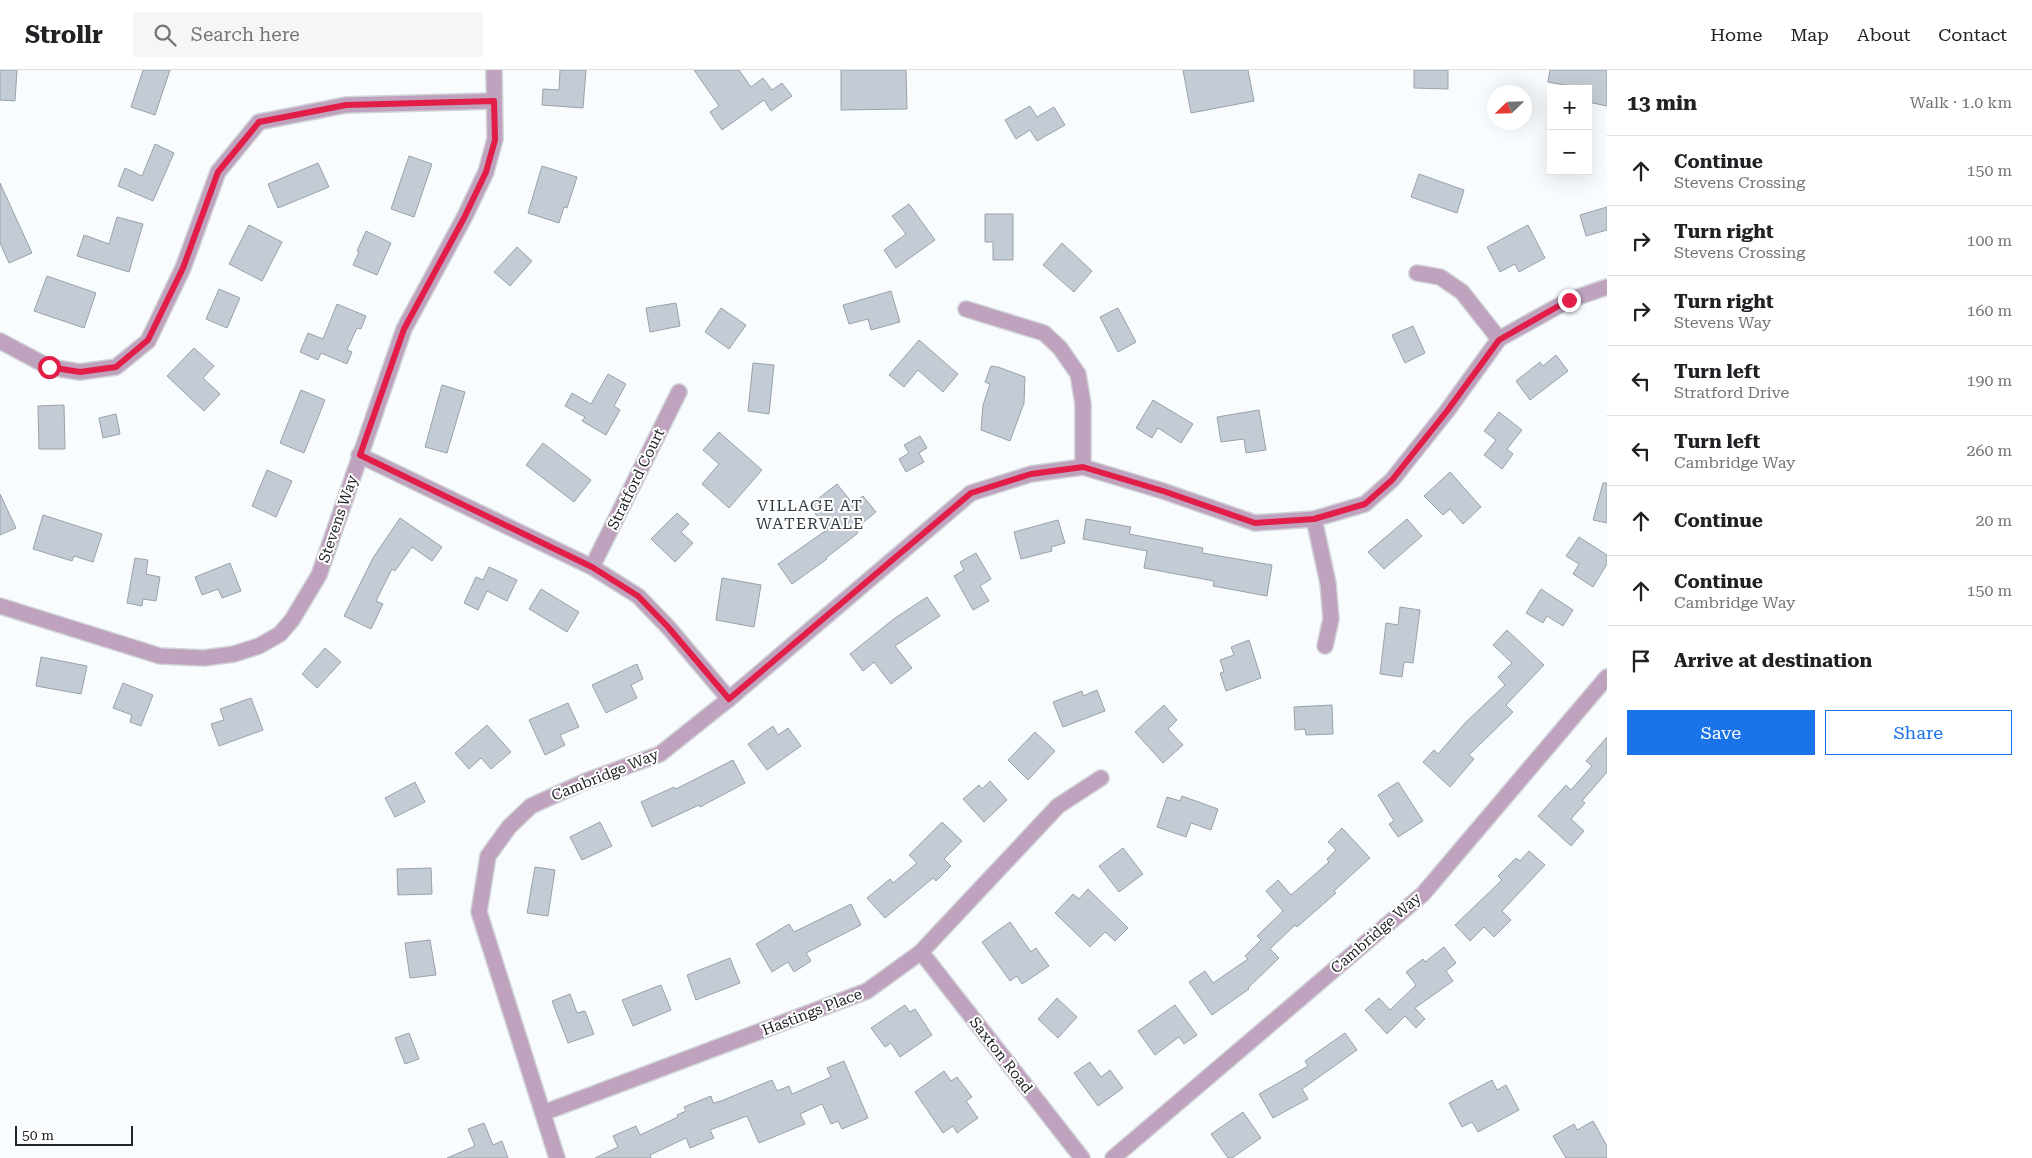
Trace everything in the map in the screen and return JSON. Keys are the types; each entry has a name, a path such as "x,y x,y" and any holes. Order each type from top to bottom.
{"street":[{"name":"Stevens Way","path":"0,606 160,656 204,658 234,654 259,646 280,634 292,620 319,575 404,329 464,218 486,172 495,140 494,70"},
{"path":"0,340 49,367 80,372 116,367 148,340 183,268 218,172 259,122 346,105 494,101"},
{"path":"1417,273 1440,277 1462,292 1499,340"},
{"path":"1325,646 1331,619 1328,583 1314,519 1365,504 1392,480 1447,411 1499,340 1569,300 1607,287"},
{"path":"966,309 1044,333 1060,348 1078,374 1083,404 1083,467"},
{"name":"Stratford Court","path":"592,567 679,392"},
{"path":"360,455 592,567 638,596 668,627 729,699"},
{"name":"Cambridge Way","path":"557,1158 479,912 488,856 510,827 531,806 586,781 660,754 729,699 971,493 1031,474 1083,467 1163,491 1255,523 1314,519"},
{"name":"Cambridge Way","path":"1113,1158 1423,894 1607,677"},
{"name":"Hastings Place","path":"543,1113 867,992 921,952 1058,806 1101,778"},
{"name":"Saxton Road","path":"921,952 1082,1158"}],"building":[{"path":"0,70 17,70 15,101 0,100"},
{"path":"143,70 170,70 155,115 131,107"},
{"path":"560,70 586,70 583,108 542,105 543,89 559,90"},
{"path":"694,70 739,70 751,87 763,78 772,90 782,83 792,96 771,111 764,100 722,130 710,112 719,106"},
{"path":"841,70 906,70 907,109 841,110"},
{"path":"1183,70 1248,70 1254,101 1191,113"},
{"path":"1414,70 1448,70 1448,89 1414,88"},
{"path":"1550,70 1607,70 1607,106 1592,103 1592,85 1565,85 1548,82"},
{"path":"1030,106 1037,117 1054,107 1065,125 1037,141 1030,130 1016,139 1005,120"},
{"path":"155,144 174,153 153,201 118,186 125,168 142,176"},
{"path":"409,156 432,164 414,217 391,209"},
{"path":"318,163 329,187 278,208 268,184"},
{"path":"542,166 577,177 567,208 564,207 559,223 528,213"},
{"path":"1419,174 1464,190 1457,213 1411,197"},
{"path":"0,183 32,253 9,263 0,243"},
{"path":"909,204 935,240 896,268 884,250 906,234 892,216"},
{"path":"1607,207 1607,230 1586,236 1580,215"},
{"path":"985,214 1013,214 1013,260 993,260 993,242 985,242"},
{"path":"117,217 143,224 129,272 77,256 84,235 109,244"},
{"path":"249,225 282,242 262,281 229,264"},
{"path":"1528,225 1545,258 1519,272 1515,264 1500,272 1487,247"},
{"path":"366,231 391,243 377,275 353,265"},
{"path":"1062,243 1092,271 1074,292 1043,265"},
{"path":"517,247 532,261 510,286 494,272"},
{"path":"47,276 96,293 84,328 34,311"},
{"path":"219,289 240,298 227,328 206,319"},
{"path":"891,291 900,322 871,330 868,319 849,324 843,305"},
{"path":"676,303 680,326 650,332 646,308"},
{"path":"337,304 366,316 361,329 357,328 347,350 352,352 347,364 321,353 318,360 300,352 308,333 323,339"},
{"path":"721,308 746,325 729,349 705,332"},
{"path":"1118,308 1136,342 1118,352 1100,317"},
{"path":"1413,326 1425,353 1405,363 1392,335"},
{"path":"919,340 958,374 943,392 918,370 904,387 889,375"},
{"path":"194,348 214,366 203,378 220,394 204,411 167,376"},
{"path":"1556,355 1568,371 1530,400 1516,381 1540,362 1543,366"},
{"path":"753,363 774,365 769,414 748,411"},
{"path":"991,366 1025,377 1024,403 1010,441 981,430 983,405 990,384 985,382"},
{"path":"608,374 626,384 614,406 620,410 606,435 582,421 585,417 565,406 572,393 591,404"},
{"path":"442,385 465,392 447,453 425,447"},
{"path":"301,390 325,400 304,453 280,443"},
{"path":"1153,400 1193,424 1181,443 1158,428 1152,438 1136,428"},
{"path":"64,405 65,449 39,449 38,406"},
{"path":"1259,410 1266,450 1246,453 1244,439 1221,442 1217,417"},
{"path":"1499,412 1522,430 1507,449 1513,454 1502,469 1484,455 1496,440 1484,431"},
{"path":"116,414 120,434 103,438 99,418"},
{"path":"719,432 762,470 729,508 702,484 719,464 703,450"},
{"path":"920,436 927,448 919,453 924,462 906,472 899,459 909,453 904,445"},
{"path":"543,443 591,480 574,502 526,465"},
{"path":"267,470 292,481 276,517 252,506"},
{"path":"1450,472 1481,507 1463,524 1450,509 1443,515 1424,496"},
{"path":"1603,483 1607,483 1607,523 1593,520"},
{"path":"837,484 853,504 863,496 876,512 855,529 858,533 827,559 792,584 778,564 828,529 809,506"},
{"path":"0,494 16,528 0,535"},
{"path":"677,513 689,524 681,532 693,543 675,562 651,539"},
{"path":"43,515 102,534 93,562 74,556 72,561 33,549"},
{"path":"400,518 442,547 432,561 412,547 395,571 392,569 376,601 383,604 371,629 344,616 373,558"},
{"path":"1086,519 1131,527 1129,534 1203,548 1202,553 1272,565 1267,596 1213,586 1214,581 1144,568 1147,551 1083,539"},
{"path":"1407,519 1422,536 1384,569 1368,552"},
{"path":"1058,520 1065,543 1051,547 1052,551 1021,559 1014,532"},
{"path":"1579,537 1607,555 1607,564 1593,587 1573,574 1579,564 1566,556"},
{"path":"976,553 991,579 980,586 989,601 973,610 954,576 964,570 960,562"},
{"path":"135,558 148,560 146,574 160,577 156,601 143,599 142,606 127,603"},
{"path":"230,563 241,591 222,598 218,589 202,595 195,577"},
{"path":"489,567 517,580 507,601 487,591 478,610 464,603 476,577 483,580"},
{"path":"722,578 761,585 754,627 716,620"},
{"path":"541,589 579,612 567,632 529,609"},
{"path":"1541,589 1573,610 1563,626 1547,616 1543,623 1526,613"},
{"path":"927,597 940,616 895,646 912,668 891,684 874,662 863,671 850,654 895,618"},
{"path":"1400,607 1420,610 1413,663 1404,662 1402,677 1380,674 1386,623 1398,625"},
{"path":"1507,630 1544,665 1506,705 1513,712 1469,755 1474,759 1450,787 1423,762 1434,750 1438,754 1465,723 1505,685 1498,677 1512,663 1493,645"},
{"path":"1249,640 1261,678 1226,691 1220,673 1224,672 1220,660 1234,655 1231,647"},
{"path":"325,648 341,662 317,688 302,674"},
{"path":"41,657 87,666 81,694 36,686"},
{"path":"637,664 643,679 631,685 637,698 606,713 592,685"},
{"path":"123,683 153,695 141,726 130,722 132,715 113,708"},
{"path":"1097,690 1105,711 1063,727 1053,702 1082,691 1083,696"},
{"path":"251,698 263,730 219,746 211,724 224,720 220,709"},
{"path":"568,703 579,727 560,735 565,745 545,755 529,720"},
{"path":"1164,705 1177,720 1168,729 1183,745 1163,763 1135,732"},
{"path":"1332,705 1333,734 1306,735 1305,729 1295,730 1294,707"},
{"path":"487,725 511,752 491,769 481,758 469,769 455,753"},
{"path":"773,726 778,735 788,728 801,746 767,770 748,744"},
{"path":"1035,732 1055,751 1028,780 1008,760"},
{"path":"1607,737 1607,772 1582,801 1585,803 1571,819 1584,831 1571,846 1538,816 1566,785 1571,790 1592,766 1586,761"},
{"path":"733,760 745,783 700,807 699,805 652,827 641,802 674,787 676,789"},
{"path":"990,781 1007,800 984,822 963,799 979,785 982,789"},
{"path":"415,782 425,802 395,817 385,798"},
{"path":"1398,782 1423,821 1398,837 1389,824 1394,821 1378,795"},
{"path":"1182,796 1218,809 1211,830 1191,823 1186,837 1157,827 1167,797 1180,801"},
{"path":"600,822 612,846 582,860 570,837"},
{"path":"942,822 962,841 944,859 951,866 936,881 933,878 885,918 867,898 890,879 893,883 917,863 909,855"},
{"path":"1342,828 1370,858 1334,891 1336,893 1297,927 1295,925 1270,949 1279,958 1249,989 1212,1015 1189,982 1205,971 1213,983 1248,959 1245,956 1261,940 1257,936 1283,911 1266,891 1278,880 1291,895 1329,862 1327,859 1336,850 1328,842"},
{"path":"1123,848 1143,874 1119,892 1099,866"},
{"path":"1529,851 1545,865 1502,911 1511,920 1494,937 1484,927 1470,941 1455,925 1502,880 1498,876 1516,858 1520,861"},
{"path":"535,867 555,870 548,916 527,913"},
{"path":"431,868 432,894 398,895 397,869"},
{"path":"1088,889 1128,928 1115,941 1105,932 1090,947 1055,913 1073,894 1079,899"},
{"path":"851,904 861,925 806,953 811,961 794,972 788,962 772,972 756,944 789,924 794,932"},
{"path":"1010,922 1031,952 1036,948 1049,966 1022,984 1017,976 1010,981 982,942"},
{"path":"430,940 436,975 410,978 405,943"},
{"path":"1444,947 1456,963 1446,971 1453,981 1415,1008 1425,1019 1416,1028 1405,1016 1387,1034 1365,1010 1379,998 1390,1010 1416,985 1406,972 1423,959 1425,962"},
{"path":"730,958 740,983 696,1000 687,975"},
{"path":"661,985 671,1010 633,1026 622,1000"},
{"path":"570,994 577,1013 585,1011 594,1034 568,1043 552,1001"},
{"path":"1057,998 1077,1017 1058,1038 1038,1019"},
{"path":"905,1005 910,1012 915,1009 932,1035 900,1057 891,1043 885,1047 871,1028"},
{"path":"1175,1005 1197,1035 1184,1044 1179,1037 1155,1055 1138,1031"},
{"path":"409,1033 419,1059 405,1064 395,1038"},
{"path":"1345,1033 1357,1050 1302,1089 1308,1099 1273,1118 1259,1094 1308,1066 1305,1061"},
{"path":"844,1061 868,1118 842,1129 838,1121 831,1124 822,1104 800,1114 805,1124 759,1143 747,1116 710,1130 714,1138 690,1148 686,1138 650,1155 651,1158 595,1158 618,1147 613,1136 636,1126 640,1135 678,1117 677,1115 686,1111 684,1107 711,1096 713,1103 721,1101 772,1080 777,1091 789,1086 792,1094 831,1077 827,1068"},
{"path":"1090,1062 1101,1077 1110,1070 1123,1088 1098,1106 1074,1073"},
{"path":"944,1071 951,1081 957,1077 972,1097 966,1101 978,1118 957,1133 953,1126 943,1133 915,1092"},
{"path":"1492,1080 1497,1090 1506,1085 1519,1110 1478,1132 1472,1122 1462,1127 1449,1103"},
{"path":"1243,1112 1261,1138 1232,1158 1228,1158 1211,1134"},
{"path":"1593,1121 1607,1146 1607,1158 1566,1158 1553,1136 1574,1124 1577,1130"},
{"path":"484,1123 493,1145 502,1141 508,1158 447,1158 475,1146 468,1129"}],"district":[{"name":"VILLAGE AT WATERVALE","path":"810,514"}],"route":[{"path":"49,367 80,372 116,367 148,340 183,268 218,172 259,122 346,105 494,101 495,140 486,172 464,218 404,329 360,455 592,567 638,596 668,627 729,699 971,493 1031,474 1083,467 1163,491 1255,523 1314,519 1365,504 1392,480 1447,411 1499,340 1569,300"}]}
